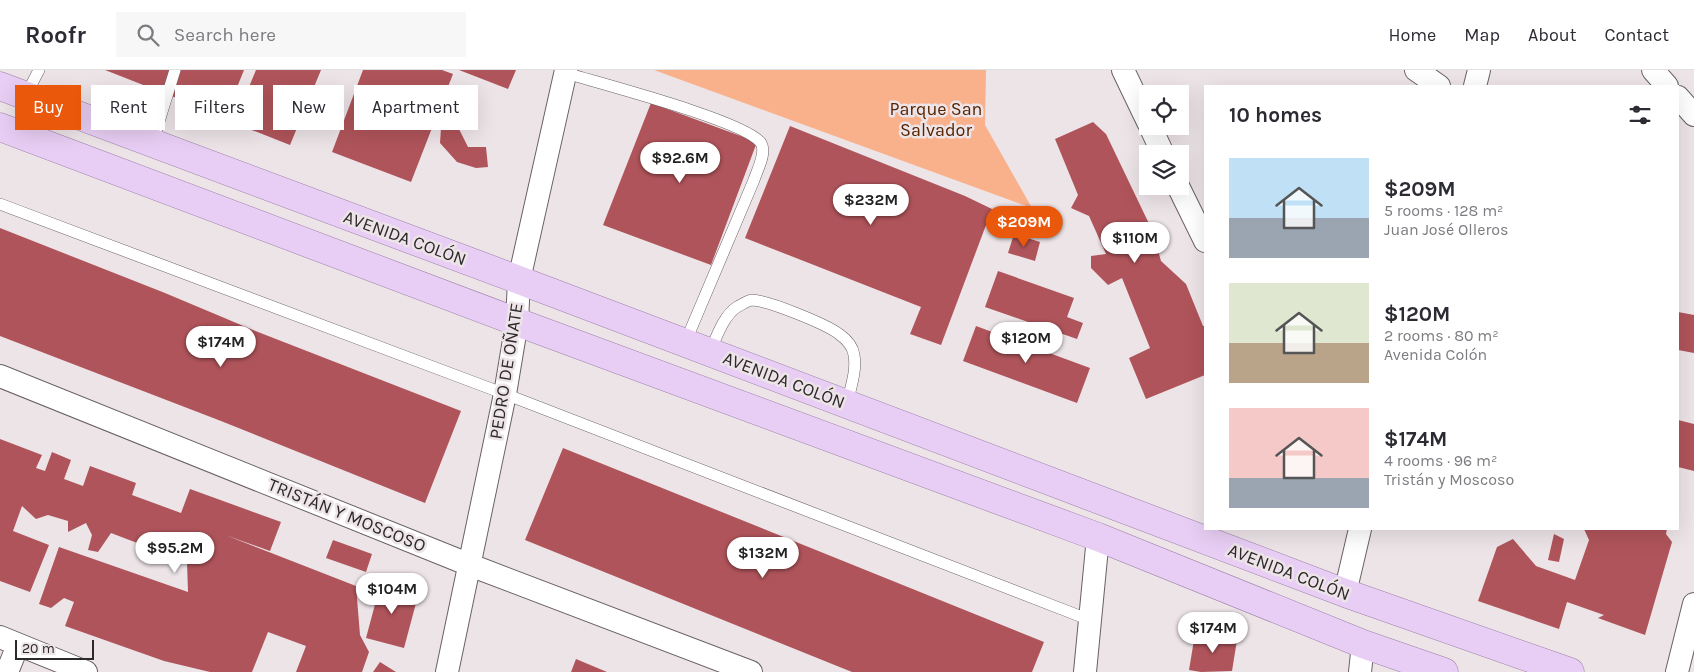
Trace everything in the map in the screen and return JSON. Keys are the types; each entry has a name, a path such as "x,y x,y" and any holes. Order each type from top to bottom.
{"main road":[{"name":"AVENIDA COLÓN","path":"0,86 15,91"},
{"name":"AVENIDA COLÓN","path":"81,116 697,347 1345,593 1570,672"},
{"path":"0,127 517,322 1098,537 1364,644 1444,672"}],"street":[{"path":"1123,70 1139,103"},
{"path":"1416,70 1438,85"},
{"path":"1475,85 1479,70"},
{"path":"1653,70 1666,85"},
{"name":"PEDRO DE OÑATE","path":"447,672 505,394 517,322 519,280 566,72"},
{"path":"1679,98 1694,115"},
{"path":"1182,195 1204,240"},
{"name":"TRISTÁN Y MOSCOSO","path":"0,376 470,564 752,672"},
{"path":"1345,593 1360,530"},
{"path":"1085,672 1098,537"},
{"path":"1678,672 1694,604"},
{"path":"7,672 9,641 86,672"},
{"path":"1360,672 1364,644"}],"lane":[{"path":"31,85 39,70"},
{"path":"152,144 174,70"},
{"path":"566,72 702,114 739,129 754,137 761,144 763,153 697,347"},
{"path":"0,204 505,394 1090,620"},
{"path":"697,347 735,308 750,300 768,304 816,322 839,334 849,343 854,355 855,368 847,404"}],"green space":[{"name":"Parque San Salvador","path":"654,70 986,70 985,125 1032,208"}],"building":[{"path":"105,70 244,70 238,85 175,85 175,97 165,94 165,85 143,85"},
{"path":"256,70 321,70 315,85 273,85 273,130 296,130 290,145 252,130 263,130 263,85 250,85"},
{"path":"363,70 442,70 453,74 449,85 357,85"},
{"path":"459,70 516,70 508,89"},
{"path":"354,94 354,130 431,130 411,182 332,152 340,130 344,130 344,120"},
{"path":"651,103 757,142 711,265 603,225"},
{"path":"1093,122 1106,134 1153,232 1161,261 1186,284 1204,326 1204,375 1146,399 1129,358 1150,348 1122,278 1108,285 1091,268 1091,256 1106,254 1089,216 1071,208 1078,195 1055,139"},
{"path":"790,126 965,196 992,209 941,345 910,334 921,307 745,238"},
{"path":"441,130 460,130 468,147 486,147 488,167 476,168 457,162 440,143"},
{"path":"0,228 461,411 425,503 221,421 0,336"},
{"path":"1014,234 1040,242 1035,261 1008,253"},
{"path":"998,271 1074,298 1067,317 1083,323 1077,339 985,307"},
{"path":"1679,312 1694,315 1694,353 1679,350"},
{"path":"976,326 1090,368 1077,403 963,361"},
{"path":"1679,420 1694,424 1694,471 1679,467"},
{"path":"0,439 42,455 36,468 45,471 52,452 71,460 64,479 83,486 90,466 136,483 132,495 181,513 190,489 281,522 270,551 225,535 356,586 360,635 369,652 362,672 296,672 306,646 268,632 252,672 210,672 164,661 65,626 74,602 64,598 51,608 39,604 59,547 188,592 187,562 111,533 98,552 88,550 92,535 86,523 68,532 68,521 48,515 36,519 22,506 13,531 49,545 30,592 0,581"},
{"path":"563,448 1044,642 1032,672 852,672 525,540"},
{"path":"1584,530 1667,530 1666,534 1672,542 1645,635 1598,618 1604,615 1567,602 1559,629 1478,601 1497,547 1513,539 1536,566 1575,580 1589,540"},
{"path":"1554,534 1564,539 1559,562 1548,560"},
{"path":"333,540 372,554 366,572 326,558"},
{"path":"381,582 419,592 404,648 366,638"},
{"path":"1195,634 1237,640 1232,671 1201,672 1189,670"},
{"path":"576,659 607,672 571,672"},
{"path":"380,662 396,672 373,672"}]}
